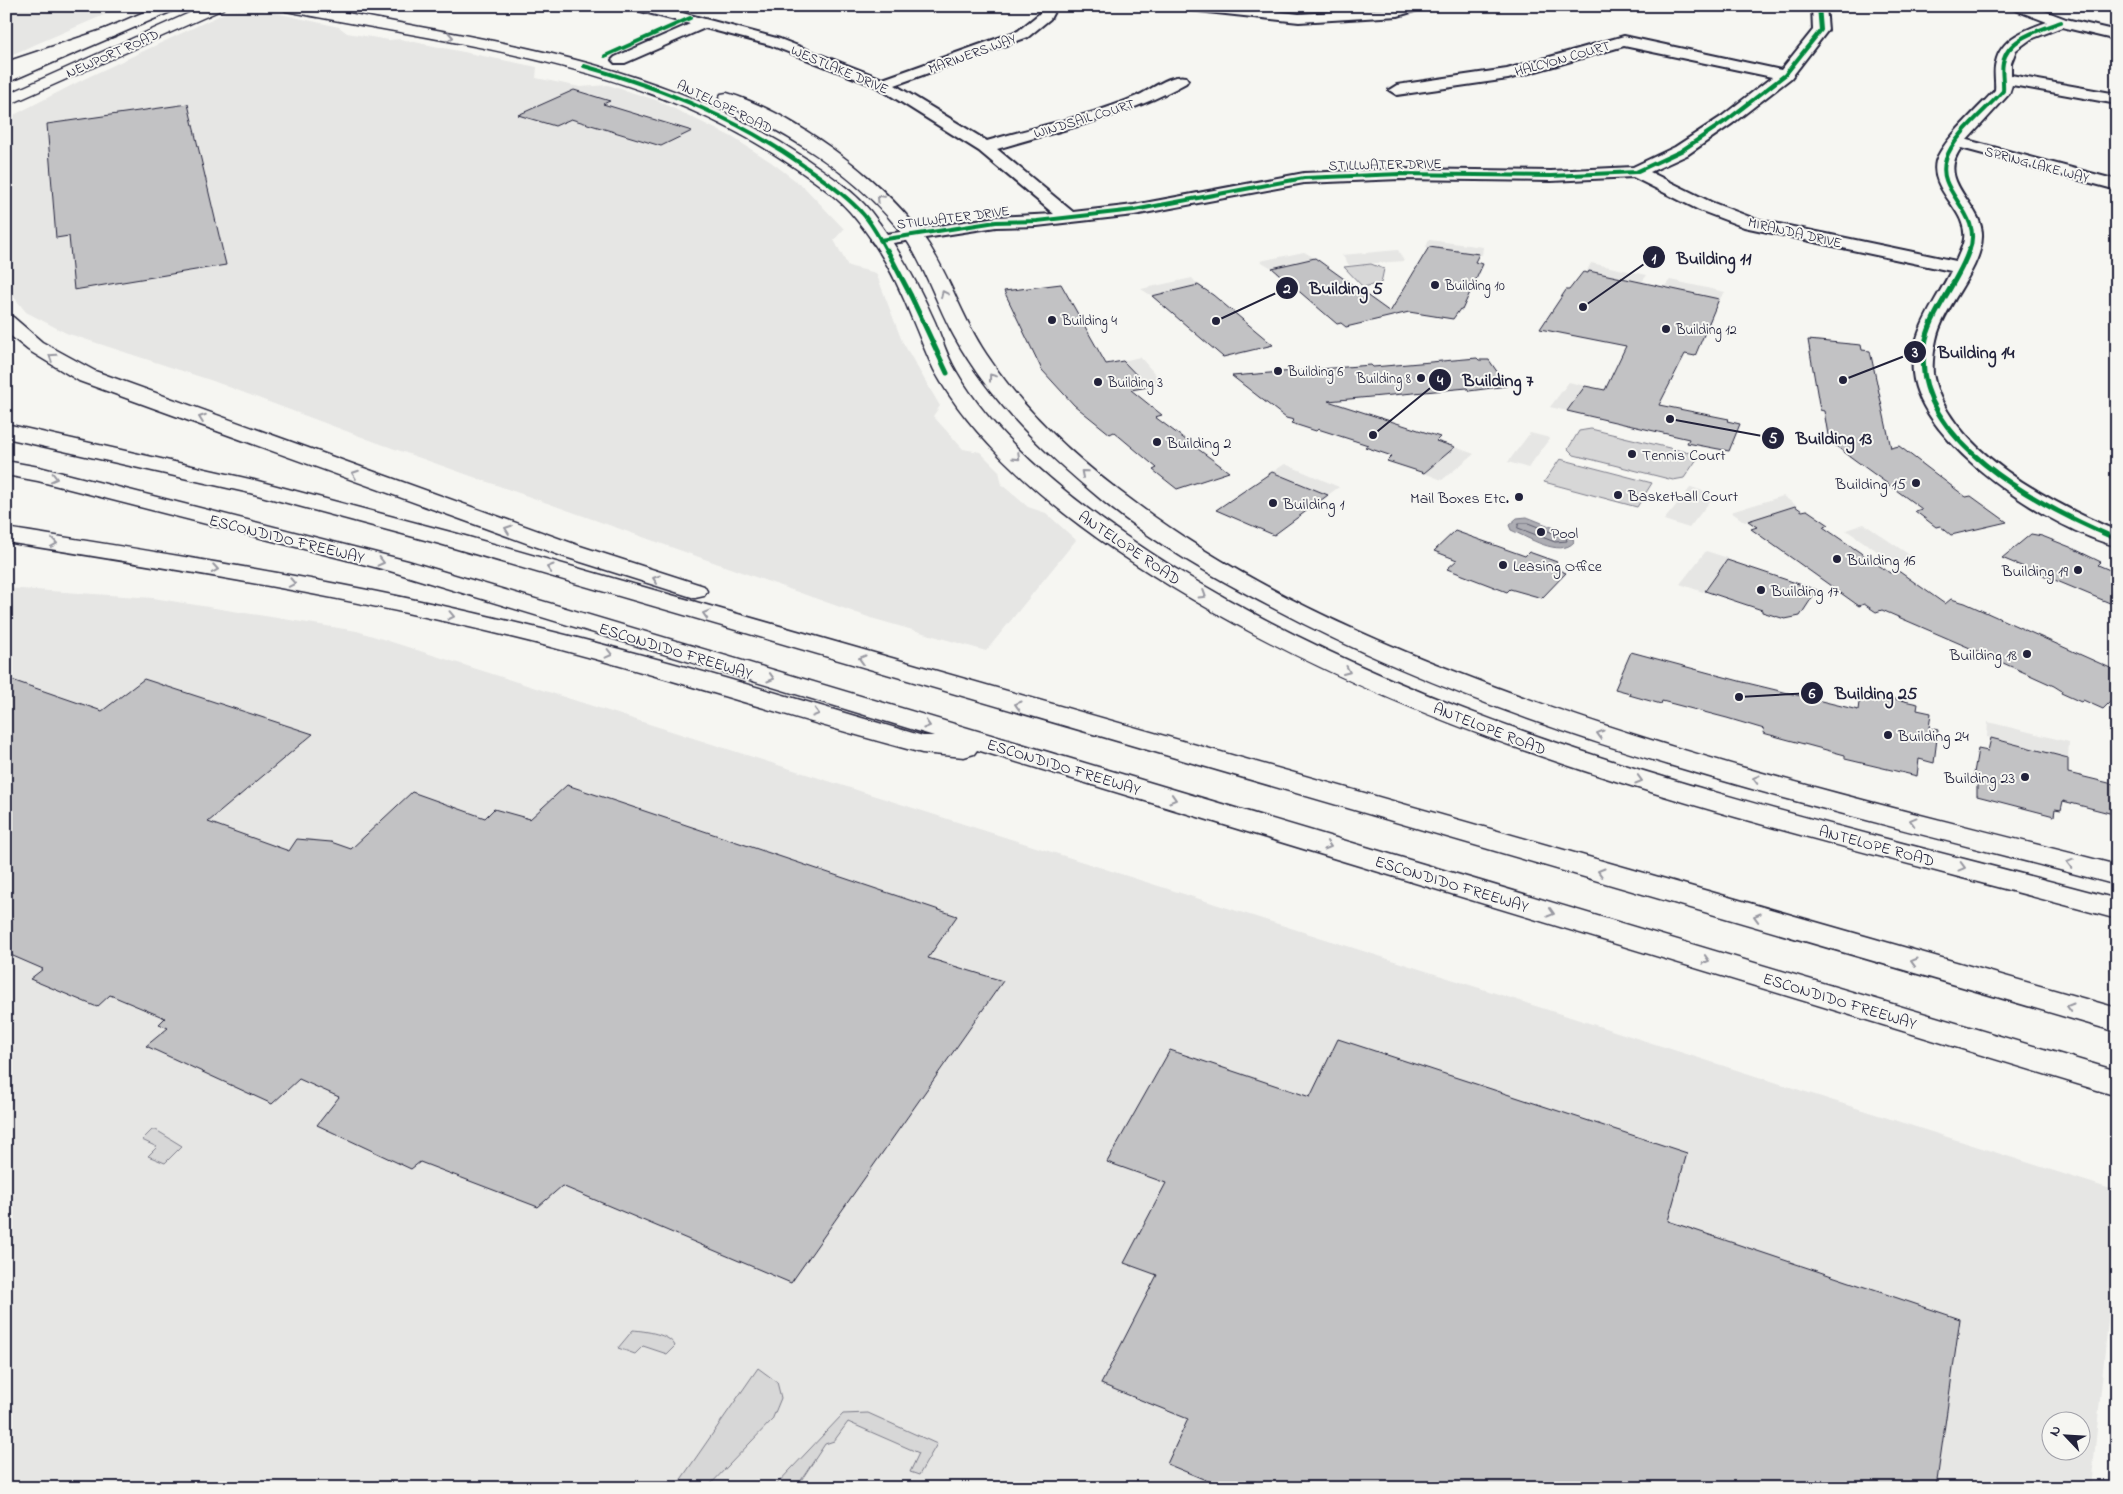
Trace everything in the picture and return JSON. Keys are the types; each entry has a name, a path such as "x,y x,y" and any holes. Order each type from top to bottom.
{"main road":[{"name":"NEWPORT ROAD","path":"6,78 172,6"},
{"name":"NEWPORT ROAD","path":"6,100 218,6"},
{"name":"ANTELOPE ROAD","path":"286,6 482,43 584,66 670,93 755,132 790,154 862,213 880,240 919,311 946,373 982,423 1054,492 1116,541 1220,606 1275,636 1345,670 1499,734 1597,768 2117,909"},
{"name":"ANTELOPE ROAD","path":"361,6 510,34 612,58 677,78"},
{"path":"6,67 111,32"},
{"path":"482,43 514,43 587,60 612,58"},
{"path":"584,66 618,68 703,95 727,98"},
{"name":"ANTELOPE ROAD","path":"710,91 764,115 829,155 863,182 916,240 931,265 965,338 1010,400 1037,430 1122,505 1233,577 1291,610 1364,644 1455,682 1588,730 1714,767 2117,875"},
{"path":"6,321 35,346 57,360 88,376 124,390 553,544 671,584 1044,694 1098,728"},
{"path":"6,431 254,487 449,539 1098,728 2117,1020"},
{"name":"ESCONDIDO FREEWAY","path":"6,468 58,479 399,566 2117,1084"},
{"path":"6,535 360,596 502,627 631,660 922,744 1025,754"}],"street":[{"name":"WESTLAKE DRIVE","path":"638,6 690,18 774,42 883,84 985,147 1067,216"},
{"name":"MARINERS WAY","path":"883,84 1023,34 1045,16 1050,6"},
{"path":"1189,6 1299,18 1398,12 1416,6"},
{"name":"STILLWATER DRIVE","path":"880,240 916,240 1003,233 1037,221 1067,216 1134,210 1304,178 1400,174 1551,176 1636,172 1689,146 1727,120 1785,75 1821,30 1819,6"},
{"path":"2018,6 2061,22 2117,36"},
{"path":"612,58 690,18"},
{"path":"2061,22 2027,36 2013,45 2006,54 2003,65 2005,79 2003,91 1945,158 1944,173 1951,191 1969,217 1973,240 1962,268 1926,339 1920,367 1929,398 1950,429 1983,464 2037,500 2117,539"},
{"path":"612,58 706,23"},
{"name":"HALCYON COURT","path":"1397,90 1508,74 1624,41 1785,75"},
{"path":"2005,79 2117,99"},
{"name":"WINDSAIL COURT","path":"985,147 1104,114 1156,96 1180,80"},
{"name":"SPRING LAKE WAY","path":"1957,142 2117,185"},
{"name":"MIRANDA DRIVE","path":"1636,172 1705,206 1750,222 1962,268"}],"shaded area":[{"path":"6,6 125,6 6,57"},
{"path":"258,9 339,27 347,33 389,40 400,39 537,67 536,78 580,87 608,85 656,100 732,137 771,162 804,187 844,229 834,240 848,266 876,273 902,341 940,406 933,416 963,449 980,452 999,471 1002,485 1028,507 1046,513 1076,540 986,651 871,618 378,443 213,381 66,333 26,312 6,287 6,119 86,78 229,11"},
{"path":"1429,240 1483,247 1482,255 1426,247"},
{"path":"1398,250 1404,261 1349,265 1342,255"},
{"path":"1304,252 1315,258 1272,268 1260,261"},
{"path":"1591,263 1647,275 1642,282 1587,271"},
{"path":"1371,264 1384,269 1381,283 1363,287 1344,267"},
{"path":"1192,278 1198,285 1152,296 1141,289"},
{"path":"1670,280 1725,292 1719,300 1664,287"},
{"path":"1140,357 1162,382 1148,387 1123,361"},
{"path":"1569,382 1585,386 1567,411 1550,407"},
{"name":"Tennis Court","path":"1591,429 1690,453 1697,459 1684,478 1673,480 1574,455 1568,449 1579,431"},
{"path":"1530,433 1550,438 1528,468 1508,462"},
{"path":"1455,447 1474,454 1442,480 1424,473"},
{"name":"Basketball Court","path":"1560,459 1652,483 1637,507 1544,482"},
{"path":"1285,464 1339,487 1328,495 1272,472"},
{"path":"1691,487 1715,495 1689,528 1664,520"},
{"path":"1783,496 1797,506 1745,522 1731,512"},
{"path":"1864,524 1914,558 1896,564 1846,530"},
{"path":"1706,551 1728,558 1703,592 1680,584"},
{"path":"6,588 153,598 357,631 2117,1191 2117,1233 2091,1488 6,1488"},
{"path":"1988,722 2069,742 2068,758 1987,737"},
{"path":"152,1130 156,1130 182,1146 165,1163 148,1156 157,1147 142,1140"},
{"path":"633,1330 663,1336 675,1346 667,1354 643,1346 635,1354 618,1348"},
{"path":"758,1368 777,1382 781,1398 772,1420 707,1488 675,1488"},
{"path":"868,1413 937,1444 919,1475 910,1472 919,1453 848,1422 834,1441 825,1444 796,1488 773,1488 843,1414"}],"water":[{"name":"Pool","path":"1527,517 1572,535 1574,542 1560,548 1552,547 1543,545 1511,530 1509,525 1517,518"}],"building":[{"path":"574,90 610,101 603,104 692,131 661,146 571,119 555,126 518,115"},
{"path":"188,104 226,265 74,290 69,236 56,238 47,124"},
{"path":"1429,247 1479,254 1475,262 1483,264 1462,310 1460,309 1453,319 1409,312 1346,327 1341,323 1337,324 1272,268 1315,258 1390,312"},
{"path":"1589,271 1719,299 1695,356 1685,354 1659,405 1729,419 1727,421 1740,424 1729,451 1687,443 1689,439 1567,411 1585,386 1605,390 1626,346 1540,329 1566,290 1569,290 1583,272 1588,273"},
{"path":"1061,284 1106,364 1123,361 1148,387 1131,390 1162,415 1155,417 1229,472 1177,489 1153,470 1157,468 1114,432 1110,434 1074,405 1042,370 1004,291"},
{"path":"1198,285 1213,295 1273,345 1223,357 1152,296"},
{"path":"1808,340 1861,345 1862,350 1870,351 1891,448 1899,446 1966,497 1971,496 2007,522 1951,535 1940,526 1936,527 1915,511 1922,509 1829,441 1824,411 1820,410"},
{"path":"1477,358 1479,360 1489,360 1507,386 1469,391 1467,388 1328,401 1440,437 1436,441 1455,447 1424,473 1387,461 1392,456 1365,447 1368,445 1318,429 1316,431 1291,423 1294,420 1286,418 1232,376 1371,365 1373,367"},
{"name":"Building 1","path":"1272,472 1328,495 1274,535 1216,510"},
{"path":"1795,506 1802,511 1807,510 1829,525 1823,527 1890,573 1897,570 1945,604 1951,599 1965,603 2117,671 2117,695 2103,709 2083,700 2081,702 2061,693 2062,691 2054,686 1970,648 1882,610 1876,612 1864,604 1859,606 1751,529 1757,527 1748,521"},
{"name":"Leasing Office","path":"1455,531 1525,556 1529,552 1557,562 1552,567 1566,573 1542,598 1510,589 1507,592 1447,569 1457,560 1434,551"},
{"name":"Building 19","path":"2031,534 2042,536 2070,547 2101,562 2098,565 2117,573 2117,606 2002,558"},
{"name":"Building 17","path":"1727,560 1817,590 1800,616 1785,619 1762,612 1762,610 1705,591"},
{"path":"1631,652 1858,710 1860,695 1872,697 1872,694 1918,704 1917,710 1931,713 1929,728 1938,730 1934,763 1919,759 1917,776 1845,759 1845,755 1763,733 1764,729 1727,718 1662,701 1661,704 1629,695 1630,693 1615,689"},
{"path":"6,678 102,711 144,679 313,734 208,822 289,851 297,839 331,842 351,849 412,792 485,818 494,809 530,819 567,785 957,916 928,958 1003,981 791,1283 562,1186 538,1207 420,1162 411,1169 317,1125 339,1097 299,1079 272,1104 146,1046 168,1028 159,1024 165,1018 110,995 97,1007 30,979 43,969 6,953"},
{"name":"Building 23","path":"1991,738 2068,758 2068,773 2117,785 2117,815 2063,801 2061,810 2055,809 2054,816 1977,796 1977,780 1973,779 1978,749 1988,751"},
{"path":"1338,1039 1687,1153 1668,1221 1960,1319 1936,1488 1225,1488 1167,1464 1188,1419 1101,1384 1157,1275 1124,1263 1166,1183 1107,1162 1170,1050 1310,1097"}],"cycle path":[{"path":"880,240 996,222 1037,221 1134,210 1304,178 1400,174 1551,176 1636,172 1681,151 1727,120 1785,75 1821,30 1819,6"},
{"path":"605,56 690,18"},
{"path":"2061,22 2026,36 2011,47 2003,63 2003,91 1962,136 1945,160 1944,170 1947,180 1956,199 1969,218 1973,240 1958,276 1930,328 1926,339 1923,373 1933,405 1955,436 1984,463 2018,488 2054,509 2117,539"},
{"path":"584,66 676,96 734,123 789,155 846,197 866,217 887,251 911,296 947,373"}],"place":[{"name":"Building 10","path":"1435,285"},
{"name":"Building 11","path":"1583,307"},
{"name":"Building 4","path":"1052,320"},
{"name":"Building 5","path":"1216,321"},
{"name":"Building 12","path":"1666,329"},
{"name":"Building 6","path":"1278,371"},
{"name":"Building 8","path":"1421,378"},
{"name":"Building 14","path":"1843,380"},
{"name":"Building 3","path":"1098,382"},
{"name":"Building 13","path":"1670,419"},
{"name":"Building 7","path":"1373,435"},
{"name":"Building 2","path":"1157,442"},
{"name":"Tennis Court","path":"1632,454"},
{"name":"Building 15","path":"1916,483"},
{"name":"Basketball Court","path":"1618,495"},
{"name":"Mail Boxes Etc.","path":"1519,497"},
{"name":"Building 1","path":"1273,503"},
{"name":"Pool","path":"1541,532"},
{"name":"Building 16","path":"1837,559"},
{"name":"Leasing Office","path":"1503,565"},
{"name":"Building 19","path":"2078,570"},
{"name":"Building 17","path":"1761,590"},
{"name":"Building 18","path":"2027,654"},
{"name":"Building 25","path":"1739,697"},
{"name":"Building 24","path":"1888,735"},
{"name":"Building 23","path":"2025,777"}]}
